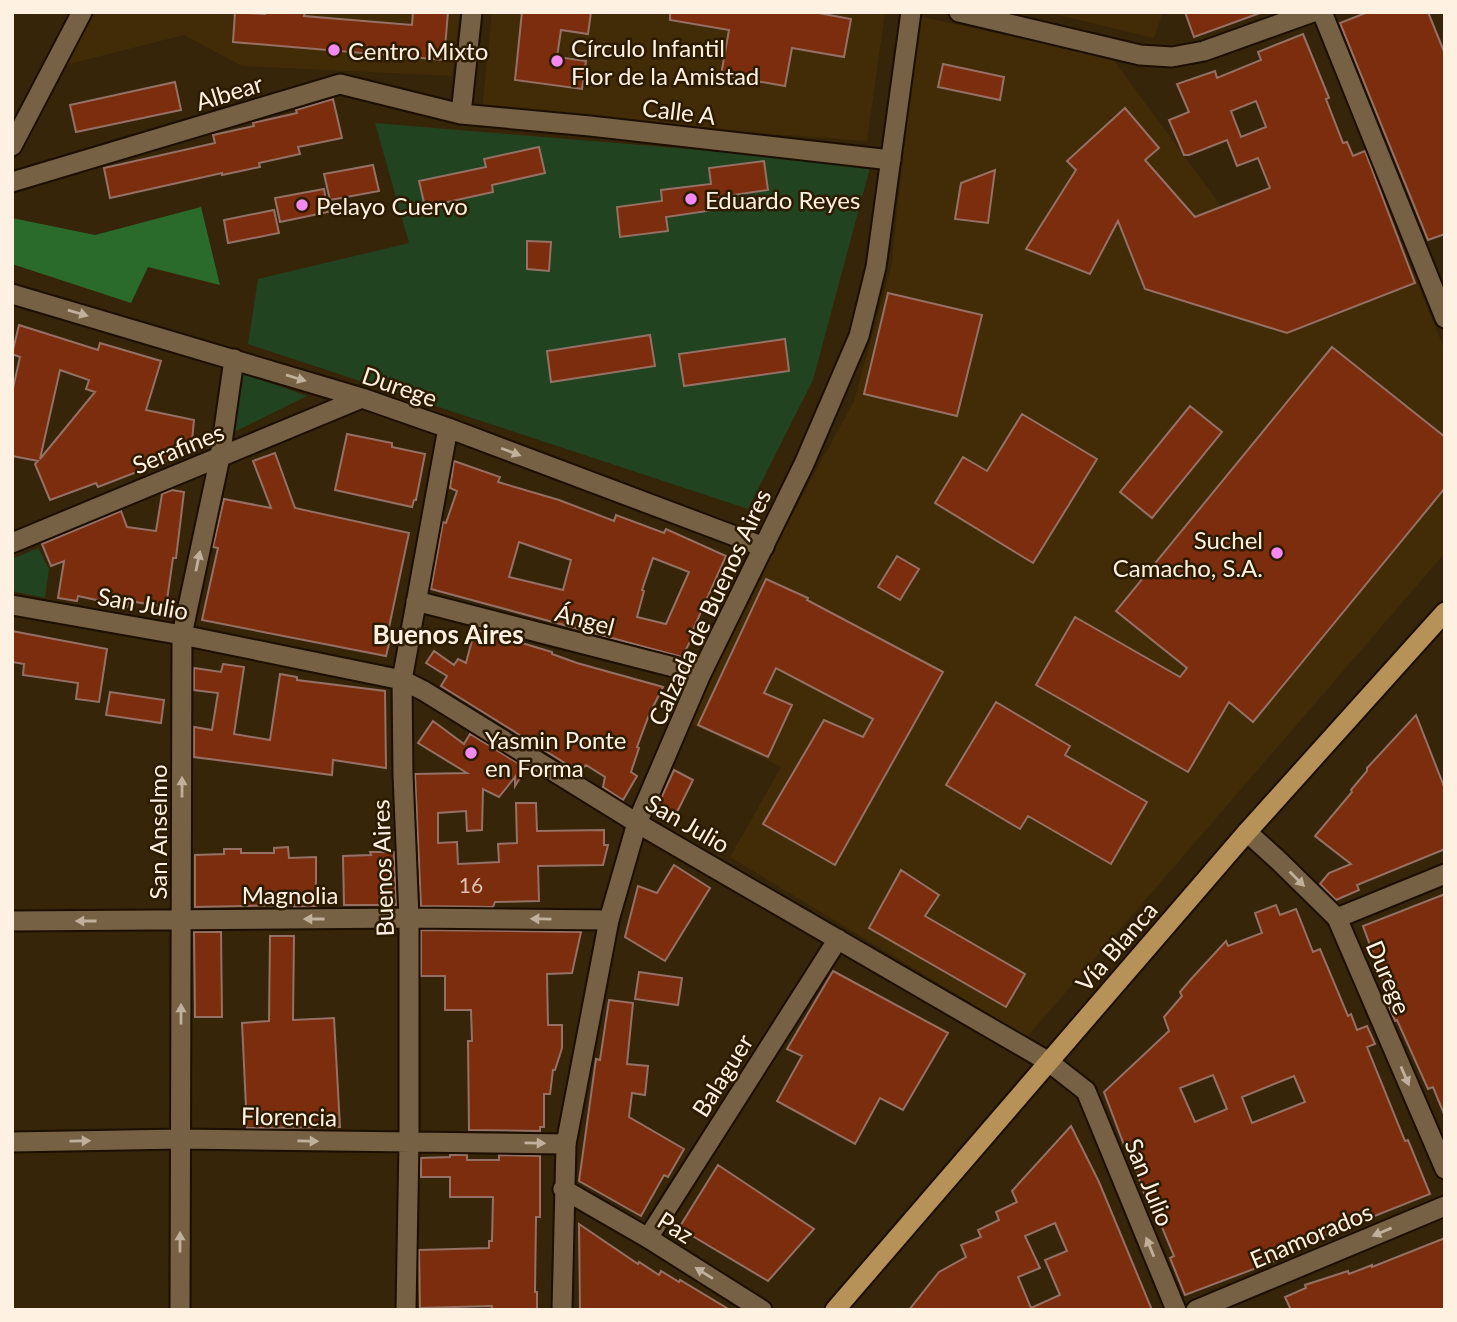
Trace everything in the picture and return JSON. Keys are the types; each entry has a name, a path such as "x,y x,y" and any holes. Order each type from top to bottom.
{"main road":[{"name":"Vía Blanca","path":"835,1310 1247,832 1443,611"}],"street":[{"path":"12,146 82,12"},
{"path":"461,114 471,12"},
{"name":"Calzada de Buenos Aires","path":"562,1310 566,1144 610,920 638,822 701,674 828,412 859,336 876,267 911,12"},
{"path":"960,12 1156,57 1204,51 1312,12"},
{"path":"1322,12 1445,318"},
{"name":"Albear","path":"12,182 340,85 461,114"},
{"name":"Calle A","path":"461,114 891,160"},
{"name":"Durege","path":"12,294 362,398 764,547"},
{"name":"San Anselmo","path":"180,1310 182,635 220,457 234,359"},
{"name":"Serafines","path":"12,543 362,398"},
{"name":"Buenos Aires","path":"406,1310 410,1142 410,918 403,775 402,680 448,428"},
{"name":"Ángel","path":"416,601 701,674"},
{"name":"San Julio","path":"12,605 182,635 402,680 425,691 638,822 1048,1062 1086,1091 1176,1310"},
{"name":"Durege","path":"1247,832 1337,918 1445,1169"},
{"path":"1337,918 1445,874"},
{"name":"Magnolia","path":"12,921 410,918 610,920"},
{"name":"Balaguer","path":"648,1238 838,939"},
{"name":"Florencia","path":"12,1142 181,1139 566,1144"},
{"name":"Paz","path":"563,1189 648,1238 762,1310"},
{"name":"Enamorados","path":"1196,1310 1445,1206"}],"shaded area":[{"name":"Centro Mixto","path":"94,12 460,12 452,76 242,66 184,35 66,65"},
{"path":"492,12 885,12 867,141 620,123 482,109"},
{"path":"1046,12 1163,12 1154,38"},
{"name":"Suchel Camacho, S.A.","path":"918,16 1112,58 1222,207 1364,149 1445,351 1445,553 1027,1037 730,857 781,767 690,723 772,551 854,401 891,268"}],"green space":[{"path":"375,123 871,164 813,380 748,509 248,344 258,279 409,243"},
{"path":"201,207 220,285 148,267 131,303 12,264 12,218 95,235"},
{"path":"239,372 307,396 228,435"},
{"path":"38,548 49,569 45,598 12,591 12,559"}],"building":[{"path":"235,12 305,12 304,16 412,25 413,12 448,12 444,60 233,42"},
{"path":"522,12 591,12 588,34 561,30 557,57 586,61 582,89 515,80"},
{"path":"670,12 813,12 851,19 844,57 792,48 785,86 721,75 729,30 670,20"},
{"path":"1185,12 1259,12 1260,13 1194,37"},
{"path":"1368,12 1428,12 1445,54 1445,234 1428,240 1340,23"},
{"path":"1303,34 1329,98 1326,99 1343,143 1347,142 1353,156 1365,151 1415,283 1287,333 1145,289 1118,221 1090,274 1026,249 1076,170 1067,161 1125,108 1159,148 1145,160 1195,217 1270,188 1258,158 1237,166 1227,140 1184,155 1169,120 1189,112 1177,84 1215,71 1217,78 1261,60 1258,52","holes":["1256,101 1266,127 1241,137 1231,111"]},
{"path":"943,64 1004,77 1000,100 938,87"},
{"path":"175,82 181,110 76,132 70,105"},
{"path":"333,99 342,138 298,147 300,154 259,163 260,167 110,198 104,168 215,143 213,135 254,126 253,123 297,113 296,110"},
{"path":"539,147 545,173 492,185 493,192 425,207 419,181 486,167 484,159"},
{"name":"Eduardo Reyes","path":"764,161 768,190 719,197 721,209 666,217 668,231 620,237 617,207 662,201 661,190 711,184 709,168"},
{"path":"373,165 379,191 330,200 324,174"},
{"path":"995,170 988,223 955,219 961,183"},
{"path":"324,189 328,212 280,222 275,198"},
{"path":"274,210 279,233 228,243 224,220"},
{"path":"527,241 551,242 549,271 527,269"},
{"path":"888,293 982,315 957,416 864,394"},
{"path":"19,325 98,350 100,343 161,361 146,410 194,420 191,451 98,487 96,483 50,500 35,464 38,461 12,456 12,393 20,357 12,354","holes":["60,370 89,380 86,389 95,392 40,459"]},
{"path":"650,335 655,366 551,382 547,351"},
{"path":"785,339 789,371 684,386 679,354"},
{"name":"Suchel Camacho, S.A.","path":"1332,347 1445,437 1445,488 1253,722 1229,702 1188,772 1036,685 1075,617 1180,677 1187,668 1116,611"},
{"path":"1190,406 1222,432 1152,518 1120,492"},
{"path":"1022,414 1097,459 1033,563 935,503 963,457 987,471"},
{"path":"347,434 392,443 392,447 425,454 416,500 412,507 335,490"},
{"path":"275,453 295,508 409,533 388,632 391,635 386,656 202,620 218,548 213,547 224,499 271,508 253,461"},
{"path":"454,461 500,477 498,482 559,500 614,521 616,515 664,533 666,529 726,556 682,657 431,589 443,522 446,523 457,491 450,488","holes":["519,542 571,560 563,590 509,577","653,558 689,572 666,624 637,617 644,591 642,590"]},
{"path":"172,490 184,492 176,558 173,558 166,607 129,601 128,607 78,596 77,601 58,598 64,561 51,566 42,544 121,511 127,527 156,531 162,494"},
{"path":"897,556 919,569 900,600 878,587"},
{"path":"766,579 808,598 807,600 943,672 835,865 763,824 824,720 863,737 873,719 776,668 764,693 792,705 768,757 698,725"},
{"path":"475,629 552,652 577,663 663,687 637,747 639,748 631,772 637,776 623,800 603,787 605,777 586,765 580,771 568,765 441,686 447,676 426,663 434,651 454,665 458,659 466,663"},
{"path":"12,631 107,649 99,702 76,699 78,683 23,675 24,664 12,662"},
{"path":"223,664 244,667 234,734 270,740 280,674 297,677 297,680 385,691 386,768 333,760 332,775 194,757 194,727 212,730 218,693 194,690 194,668 221,672"},
{"path":"110,692 164,700 161,723 106,715"},
{"path":"996,702 1070,746 1065,755 1147,802 1111,864 1028,816 1020,829 946,785"},
{"path":"1416,715 1445,789 1445,849 1357,885 1359,890 1336,900 1320,884 1329,873 1351,864 1315,836 1352,792 1367,768"},
{"path":"433,721 464,744 470,734 526,768 515,786 515,777 499,797 483,789 482,830 467,831 466,811 438,813 438,843 457,842 458,864 499,862 498,844 517,843 516,803 536,803 537,831 604,830 604,845 608,845 603,865 538,866 539,901 495,902 493,907 421,906 415,774 467,773 418,743"},
{"path":"674,770 693,780 674,818 657,807"},
{"path":"288,847 289,858 316,857 316,906 195,907 195,855 224,854 224,849 241,849 241,853 274,853 274,848"},
{"path":"370,852 394,852 396,905 344,905 343,856 371,855"},
{"path":"674,865 710,888 665,961 625,937 638,886 657,893"},
{"path":"901,870 939,895 925,916 1025,974 1006,1007 869,928"},
{"path":"1445,894 1444,1114 1433,1087 1428,1089 1385,998 1389,997 1363,926"},
{"path":"1276,905 1280,915 1296,909 1313,952 1320,949 1348,1016 1351,1014 1357,1030 1367,1026 1375,1044 1367,1047 1405,1141 1408,1140 1430,1194 1304,1244 1287,1253 1288,1256 1185,1295 1170,1258 1174,1256 1154,1208 1150,1210 1136,1170 1138,1169 1127,1143 1124,1145 1104,1092 1169,1031 1164,1017 1182,996 1180,992 1226,941 1228,946 1262,933 1255,913","holes":["1213,1075 1227,1109 1195,1122 1180,1088","1294,1076 1305,1102 1252,1123 1242,1097"]},
{"path":"421,930 581,932 572,973 547,974 548,1025 562,1025 562,1048 553,1070 550,1094 544,1094 544,1127 540,1127 540,1131 469,1130 468,1041 472,1041 471,1010 445,1010 445,976 421,976"},
{"path":"194,932 221,932 222,1017 195,1017"},
{"path":"270,936 294,936 293,1020 334,1018 340,1127 247,1128 242,1023 269,1021"},
{"path":"833,971 948,1033 903,1110 880,1098 855,1144 777,1101 802,1056 787,1049"},
{"path":"639,972 682,978 678,1005 635,999"},
{"path":"609,1000 633,1003 627,1064 648,1066 645,1095 632,1093 629,1117 684,1149 668,1177 664,1175 641,1216 579,1181 596,1059 600,1060"},
{"path":"1071,1126 1099,1182 1152,1310 909,1310 939,1272 966,1257 961,1245 981,1237 978,1230 999,1220 996,1212 1017,1202 1012,1191","holes":["1055,1223 1067,1251 1045,1260 1060,1295 1031,1308 1018,1277 1040,1268 1025,1236"]},
{"path":"467,1155 467,1160 499,1160 499,1155 540,1156 540,1217 536,1217 537,1310 492,1310 492,1306 420,1308 419,1250 489,1248 489,1241 492,1241 493,1197 450,1197 450,1177 421,1177 421,1158"},
{"path":"718,1165 814,1229 768,1281 679,1228"},
{"path":"579,1224 638,1264 639,1262 659,1275 661,1271 679,1282 680,1280 730,1310 580,1310"},
{"path":"1445,1238 1445,1310 1291,1310 1285,1297 1306,1288 1305,1285 1348,1271 1349,1274 1372,1267"}],"place":[{"name":"Centro Mixto","path":"334,50"},
{"name":"Círculo Infantil Flor de la Amistad","path":"557,61"},
{"name":"Eduardo Reyes","path":"691,199"},
{"name":"Pelayo Cuervo","path":"302,205"},
{"name":"Suchel Camacho, S.A.","path":"1277,553"},
{"name":"Yasmin Ponte en Forma","path":"471,753"}],"district":[{"name":"Buenos Aires","path":"448,634"}]}
